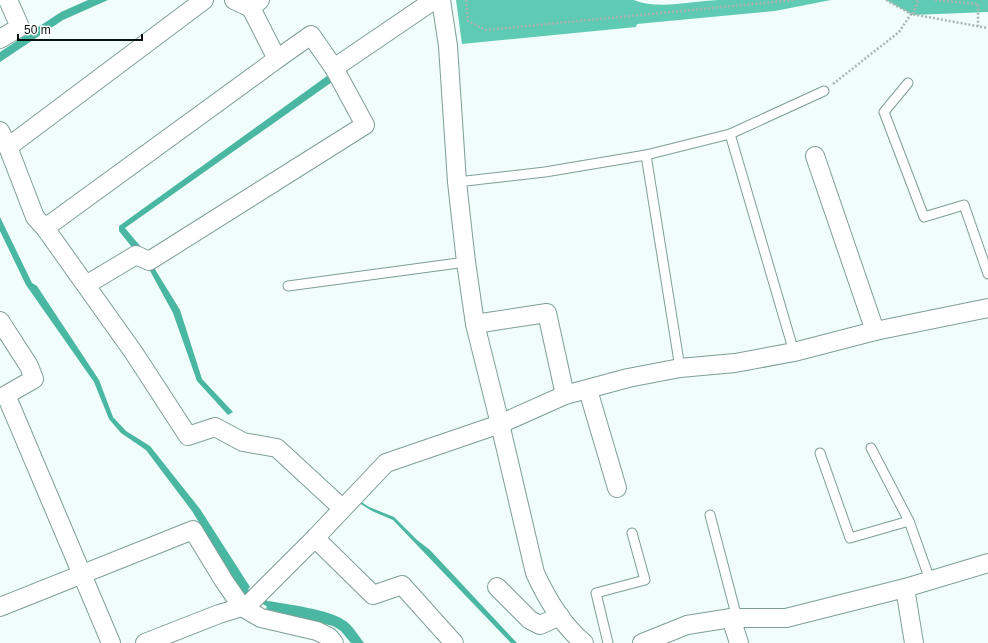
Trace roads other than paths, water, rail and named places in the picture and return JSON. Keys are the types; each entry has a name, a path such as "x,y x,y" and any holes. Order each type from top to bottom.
{"street":[{"path":"0,40 20,27 8,0"},
{"path":"204,0 4,139 35,217 46,228 134,353 188,436 215,427 243,442 277,448 342,508"},
{"path":"234,0 255,4 277,59"},
{"path":"334,68 434,0"},
{"path":"441,0 448,46 457,182 475,324 535,573 544,592 560,616 574,634 584,643"},
{"path":"46,228 311,35 334,68 365,125 149,261 136,255 86,285"},
{"path":"815,156 875,331"},
{"path":"145,643 246,605 315,538 386,463 500,424 565,395 628,378 680,368 735,363 794,352 875,331 988,308"},
{"path":"475,324 547,313 565,395"},
{"path":"0,321 30,366 34,379 6,395 111,643"},
{"path":"588,390 617,488"},
{"path":"0,607 193,530 224,581 246,605 261,618 317,631 329,637 334,643"},
{"path":"315,538 373,595 402,585 454,643"},
{"path":"642,643 688,625 734,618 786,618 905,588 988,563"},
{"path":"497,587 530,620 540,625 560,616"},
{"path":"905,588 914,643"},
{"path":"734,618 738,643"}],"lane":[{"path":"908,83 884,112 924,218 964,205 988,274"},
{"path":"457,182 545,172 646,155 730,134 824,91"},
{"path":"730,134 794,352"},
{"path":"646,155 680,368"},
{"path":"288,286 466,262"},
{"path":"871,448 910,521 930,580"},
{"path":"820,453 850,538 910,521"},
{"path":"710,515 734,618"},
{"path":"608,643 596,593 645,580 632,533"}],"waterway":[{"path":"244,587 247,592 273,607"}]}
